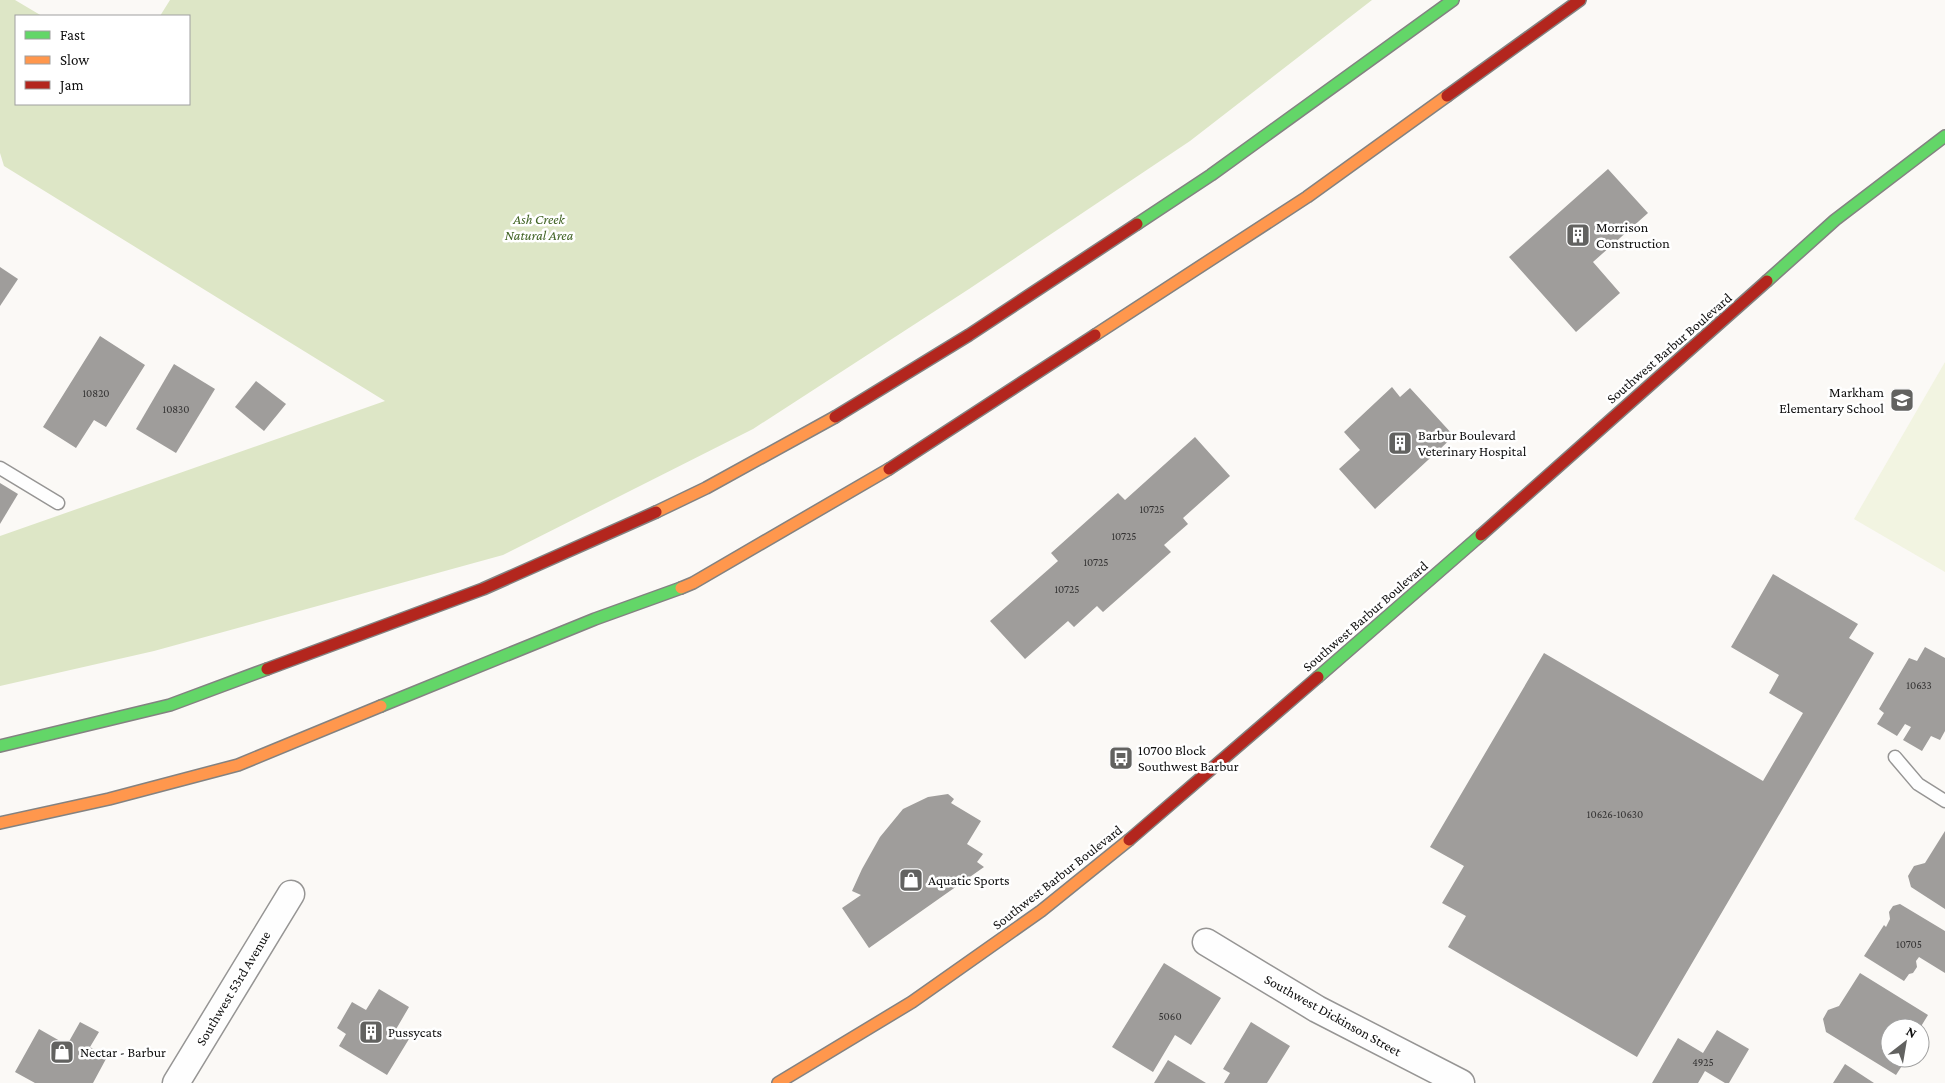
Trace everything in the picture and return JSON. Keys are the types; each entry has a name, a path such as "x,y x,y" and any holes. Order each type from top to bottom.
{"main road":[{"path":"0,746 170,705 483,589 621,529 706,488 859,403 977,330 1211,175 1454,0"},
{"path":"0,823 109,799 238,766 595,619 693,583 887,470 1307,197 1580,0"},
{"name":"Southwest Barbur Boulevard","path":"778,1083 912,1002 1041,911 1148,825 1409,598 1835,220 1945,136"}],"street":[{"name":"Southwest 53rd Avenue","path":"176,1083 291,894"},
{"name":"Southwest Dickinson Street","path":"1206,942 1317,1009 1461,1083"}],"lane":[{"path":"0,468 58,503"},
{"path":"1894,757 1918,784 1945,801"}],"green space":[{"name":"Ash Creek Natural Area","path":"0,0 15,0 40,15 15,15 15,105 190,105 190,15 161,15 170,0 1372,0 1190,141 969,289 753,429 503,555 154,651 0,686 0,536 385,401 4,166 0,153"},
{"path":"1945,362 1945,572 1854,519"}],"building":[{"name":"Morrison Construction","path":"1608,169 1648,213 1593,262 1620,293 1576,332 1509,257"},
{"path":"0,267 18,279 0,306"},
{"path":"100,336 145,365 106,427 94,420 76,448 43,427"},
{"path":"174,364 215,389 176,453 136,429"},
{"path":"256,381 286,404 264,431 235,407"},
{"name":"Barbur Boulevard Veterinary Hospital","path":"1392,387 1400,397 1410,388 1454,436 1375,509 1339,469 1360,450 1344,432"},
{"path":"1195,437 1230,476 1183,518 1188,524 1164,545 1171,552 1103,612 1097,606 1074,627 1068,621 1025,659 990,621 1058,561 1051,553 1118,493 1125,500"},
{"path":"0,483 18,494 0,524"},
{"path":"1773,574 1858,624 1849,638 1874,653 1637,1057 1448,947 1466,916 1442,903 1464,866 1430,847 1544,653 1763,781 1803,713 1769,693 1779,675 1731,647"},
{"path":"1925,647 1945,658 1945,731 1940,740 1931,736 1922,751 1903,740 1911,727 1905,724 1897,736 1877,724 1884,713 1879,709 1909,658 1917,661"},
{"name":"Aquatic Sports","path":"948,794 954,799 951,803 981,821 967,844 983,854 977,862 984,867 869,948 842,908 861,895 852,891 862,869 880,837 903,809 928,797"},
{"path":"1945,831 1945,909 1911,887 1908,876 1914,866 1925,863"},
{"path":"1900,904 1945,931 1945,973 1919,957 1916,961 1917,967 1904,981 1864,956 1884,925 1886,927 1890,919 1889,912 1893,906"},
{"path":"1164,963 1221,998 1191,1045 1175,1035 1153,1072 1112,1047"},
{"path":"1860,973 1928,1015 1926,1018 1880,1018 1880,1065 1826,1032 1823,1019 1828,1010 1839,1006"},
{"name":"Pussycats","path":"379,989 409,1007 395,1031 409,1039 387,1075 339,1046 346,1034 337,1028 352,1002 366,1010"},
{"name":"Nectar - Barbur","path":"80,1022 99,1032 90,1047 107,1057 93,1083 35,1083 15,1072 39,1029 67,1045"},
{"path":"1251,1022 1290,1046 1267,1083 1224,1083 1230,1073 1223,1069"},
{"path":"1717,1030 1749,1049 1729,1083 1725,1083 1705,1071 1698,1083 1652,1083 1678,1038 1703,1053"},
{"path":"1168,1060 1206,1083 1154,1083"},
{"path":"1845,1064 1874,1083 1833,1083"},
{"path":"1885,1068 1901,1068 1896,1075"}],"traffic: fast":[{"path":"1137,224 1211,175 1453,0"},
{"path":"1767,281 1835,220 1945,136"},
{"path":"1318,677 1481,535"},
{"path":"381,706 595,619 681,588"},
{"path":"0,746 170,705 267,669"}],"traffic: slow":[{"path":"1095,335 1307,197 1447,96"},
{"path":"656,512 706,488 835,417"},
{"path":"681,588 693,583 889,469"},
{"path":"0,823 109,799 238,765 381,706"},
{"path":"778,1083 912,1002 1041,911 1129,840"}],"traffic: jam":[{"path":"1447,96 1580,0"},
{"path":"835,417 969,335 1137,224"},
{"path":"1481,535 1767,281"},
{"path":"889,469 1095,335"},
{"path":"267,669 483,589 656,512"},
{"path":"1129,840 1318,677"}],"place":[{"name":"Morrison Construction","path":"1578,235"},
{"name":"Markham Elementary School","path":"1902,400"},
{"name":"Barbur Boulevard Veterinary Hospital","path":"1400,443"},
{"name":"10700 Block Southwest Barbur","path":"1121,758"},
{"name":"Aquatic Sports","path":"911,880"},
{"name":"Pussycats","path":"371,1032"},
{"name":"Nectar - Barbur","path":"62,1052"}]}
